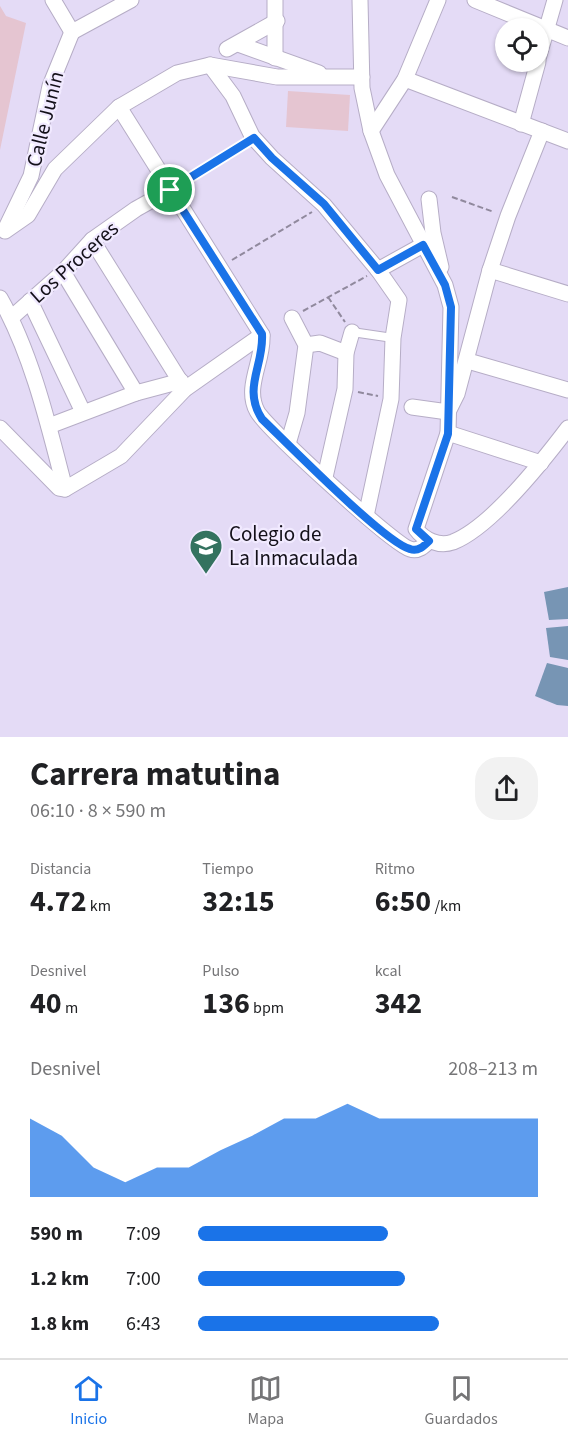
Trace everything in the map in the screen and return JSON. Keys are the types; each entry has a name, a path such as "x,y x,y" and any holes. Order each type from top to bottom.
{"street":[{"path":"53,0 72,32 131,0"},
{"path":"275,0 277,21 275,58"},
{"path":"360,0 362,77 371,131 387,175 445,285"},
{"path":"371,131 405,79 438,0"},
{"path":"475,0 518,18"},
{"path":"549,20 555,0"},
{"path":"277,21 233,46 333,77"},
{"path":"549,31 568,38"},
{"name":"Calle Junín","path":"2,234 30,176 50,86 72,32"},
{"path":"2,234 28,215 55,169 118,107 177,73 210,65 277,77 362,77"},
{"path":"210,65 233,96 254,138 272,158 324,204 378,270 399,300 393,338 391,399 366,516"},
{"path":"521,124 535,72"},
{"path":"405,79 568,141"},
{"path":"118,107 262,334 252,396 262,419 366,516 401,545 411,550 419,549 429,541"},
{"path":"448,412 468,361 490,270 508,216 542,131"},
{"name":"Los Proceres","path":"11,318 63,272 92,240 136,209 170,190"},
{"path":"429,198 433,233 451,307 448,434 416,529 429,541 450,543 468,534 541,463 568,428"},
{"path":"92,240 183,385"},
{"path":"378,270 423,245"},
{"path":"490,270 568,294"},
{"path":"63,272 136,393"},
{"name":"Los Proceres","path":"0,298 11,318 49,426 65,489"},
{"path":"30,301 82,412"},
{"path":"288,444 297,413 306,345 292,318"},
{"path":"325,477 345,389 346,353 352,332"},
{"path":"0,428 59,488 65,489 121,456 183,385 262,334"},
{"path":"306,345 320,343 346,353"},
{"path":"468,361 568,390"},
{"path":"49,426 136,393 183,385"},
{"path":"412,407 448,412"},
{"path":"448,434 541,463"}],"lane":[{"path":"352,332 393,338"}],"path":[{"path":"170,190 254,138"},
{"path":"452,197 508,216"},
{"path":"219,268 324,204"},
{"path":"292,318 378,270"},
{"path":"328,297 352,332"}],"shaded area":[{"path":"0,6 6,16 26,23 0,150"},
{"path":"288,91 350,95 348,131 286,127"}],"water":[{"path":"568,587 568,619 549,620 544,592"},
{"path":"568,626 568,660 550,657 546,628"},
{"path":"547,663 568,668 568,706 557,705 535,696"}],"place":[{"name":"Colegio de La Inmaculada","path":"206,575"}],"route":[{"path":"254,138 272,158 324,204 378,270 423,245 445,285 451,307 448,434 416,529 429,541 425,545 411,550 401,545 366,516 262,419 256,410 252,396 262,334 170,190 254,138"}]}
